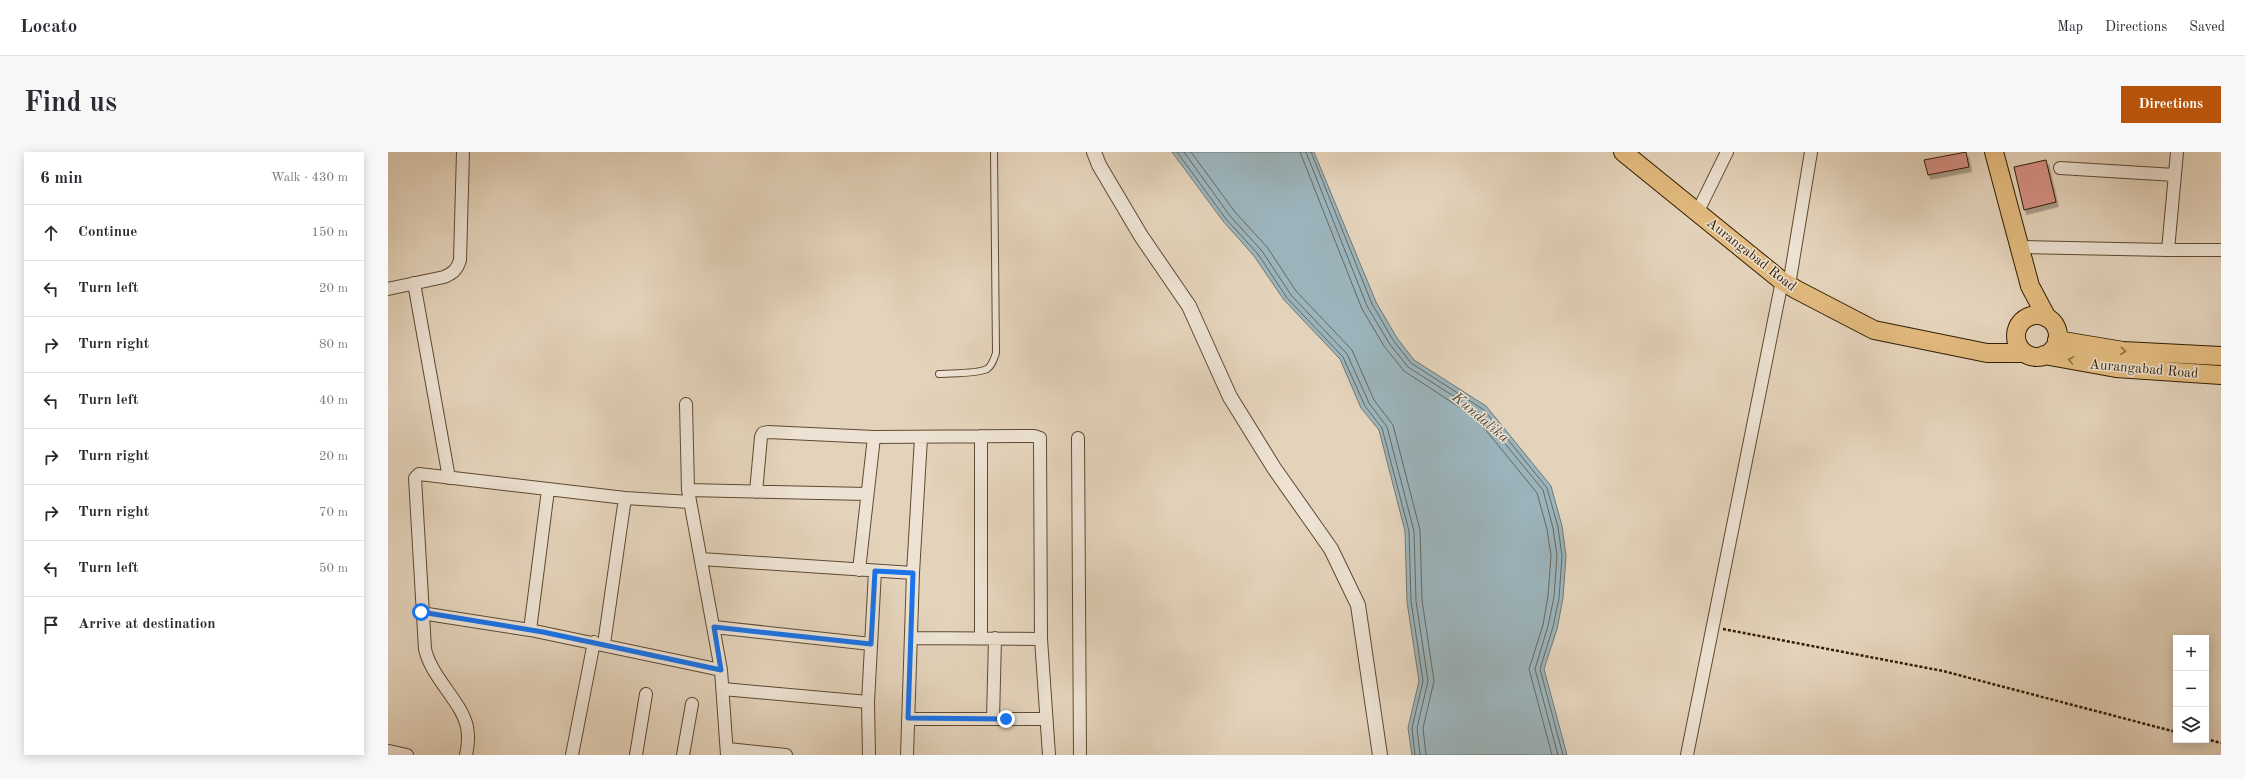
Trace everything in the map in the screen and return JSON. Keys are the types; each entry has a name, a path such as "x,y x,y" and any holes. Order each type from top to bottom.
{"main road":[{"name":"Aurangabad Road","path":"1623,152 1786,283 1874,330 1987,353 2024,352"},
{"path":"1994,152 2021,247 2030,286 2048,318 2056,328 2057,340 2055,347 2044,355 2037,357 2024,352 2019,347 2019,328 2030,286"},
{"path":"1987,353 2034,316 2048,318"},
{"name":"Aurangabad Road","path":"2057,340 2123,351 2221,356"},
{"name":"Aurangabad Road","path":"2044,355 2116,368 2221,375"}],"street":[{"path":"388,289 452,274 460,260 463,152"},
{"path":"1094,152 1099,165 1141,236 1189,306 1230,397 1274,468 1331,549 1358,605 1380,755"},
{"path":"1698,211 1727,152"},
{"path":"1687,755 1786,283 1811,152"},
{"path":"2168,250 2177,152"},
{"path":"2060,168 2175,175"},
{"path":"2021,247 2221,250"},
{"path":"414,283 449,478"},
{"path":"686,404 688,490 721,670 727,752 786,755"},
{"path":"756,492 761,437 763,433 768,432 922,438 1034,436 1041,440 1041,639 1049,755"},
{"path":"981,436 981,637"},
{"path":"859,570 874,437"},
{"path":"907,755 913,573 922,438"},
{"path":"1078,438 1080,755"},
{"path":"466,755 468,741 465,720 428,662 424,649 414,481 419,474 625,498 690,502"},
{"path":"530,630 548,490"},
{"path":"688,490 867,494"},
{"path":"572,755 599,643 625,498"},
{"path":"701,559 913,573"},
{"path":"869,755 868,702 875,571"},
{"path":"421,612 599,643 721,670"},
{"path":"714,627 871,644"},
{"path":"911,638 981,637 1041,639"},
{"path":"993,718 995,638"},
{"path":"723,689 868,702"},
{"path":"636,755 646,694"},
{"path":"683,755 692,704"},
{"path":"908,718 1046,719"},
{"path":"389,751 407,755"}],"lane":[{"path":"939,374 981,371 988,368 994,361 996,353 994,152"}],"path":[{"path":"1713,628 1943,671 2173,731"},
{"path":"2209,741 2221,743"}],"water":[{"name":"Kundalika","path":"1172,152 1314,152 1376,302 1397,338 1414,360 1486,406 1551,486 1562,526 1566,556 1563,598 1557,629 1544,669 1567,755 1412,755 1408,728 1419,681 1407,602 1405,531 1379,430 1361,408 1340,359 1284,300 1254,256 1223,221"}],"building":[{"path":"1966,152 1969,167 1928,175 1924,160"},
{"path":"2046,160 2056,202 2024,210 2014,167"}],"route":[{"path":"421,612 543,632 721,670 714,627 871,644 875,571 913,573 908,718 1006,719"}]}
